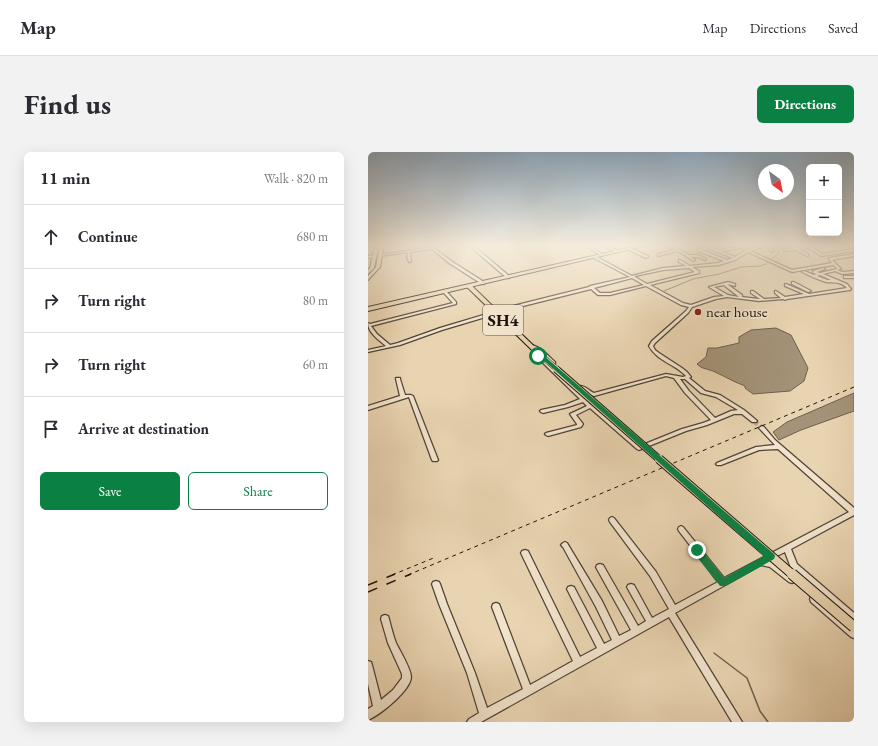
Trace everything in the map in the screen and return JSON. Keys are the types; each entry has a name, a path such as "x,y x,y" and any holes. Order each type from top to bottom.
{"highway":[{"path":"368,310 531,272"}],"main road":[{"name":"SH4","path":"469,286 536,350 854,627"}],"street":[{"path":"465,272 483,283"},
{"path":"502,272 508,277"},
{"path":"623,272 682,304 691,306 715,298 727,296 764,300 785,299 846,290 849,288"},
{"path":"368,351 399,344 518,306 654,272"},
{"path":"592,287 599,294 610,294 698,272"},
{"path":"804,272 829,282 837,281"},
{"path":"815,272 814,272 848,285 849,288 854,290"},
{"path":"814,276 832,272"},
{"path":"840,272 842,273 854,272"},
{"path":"844,277 854,277"},
{"path":"727,296 711,287 729,283 734,285"},
{"path":"793,283 816,295"},
{"path":"724,284 741,297"},
{"path":"786,285 809,295"},
{"path":"389,346 376,335 368,324 455,303 445,292"},
{"path":"752,292 764,300"},
{"path":"776,292 785,299"},
{"path":"686,378 689,376 675,364 653,350 651,346 653,342 687,312 691,306"},
{"path":"536,350 538,356 584,400 639,448 733,412 742,411"},
{"path":"536,350 543,353 570,379 589,394 593,395"},
{"path":"543,411 561,408 584,400 593,395 664,375 686,378 703,392 720,397 742,411 754,421"},
{"path":"676,377 687,392 714,420"},
{"path":"398,379 403,397"},
{"path":"368,408 410,395 412,396 435,460"},
{"path":"548,434 579,426 580,424 573,414 590,405"},
{"path":"472,722 771,556 854,512 779,447 762,428"},
{"path":"719,464 758,448 779,447"},
{"path":"612,520 653,574 672,611 737,722"},
{"path":"681,529 723,583"},
{"path":"565,546 599,604 617,642"},
{"path":"787,548 794,566 854,618"},
{"path":"525,553 578,663"},
{"path":"761,562 770,562 777,567 854,634"},
{"path":"600,567 636,631"},
{"path":"436,584 471,673 484,715"},
{"path":"631,587 651,623"},
{"path":"570,589 602,650"},
{"path":"496,607 528,691"},
{"path":"368,716 401,687 407,678 392,643 385,619"},
{"path":"368,666 378,708"}],"shaded area":[{"path":"776,328 791,335 808,368 804,381 790,391 753,394 745,388 745,386 697,364 706,357 708,348 717,348 739,343 739,337 751,330"},
{"path":"854,393 854,411 801,430 779,440 773,432 787,422"}],"waterway":[{"path":"664,291 693,279 727,272"},
{"path":"714,653 747,678 760,711 768,722"}],"tunnel":[{"path":"754,421 762,428"}],"railway":[{"path":"408,575 854,387"},
{"path":"392,575 436,557"},
{"path":"368,585 395,574"},
{"path":"368,592 411,574"}],"place":[{"name":"near house","path":"698,312"}],"route":[{"path":"538,356 536,351 714,508 771,556 723,583 697,550"}]}
